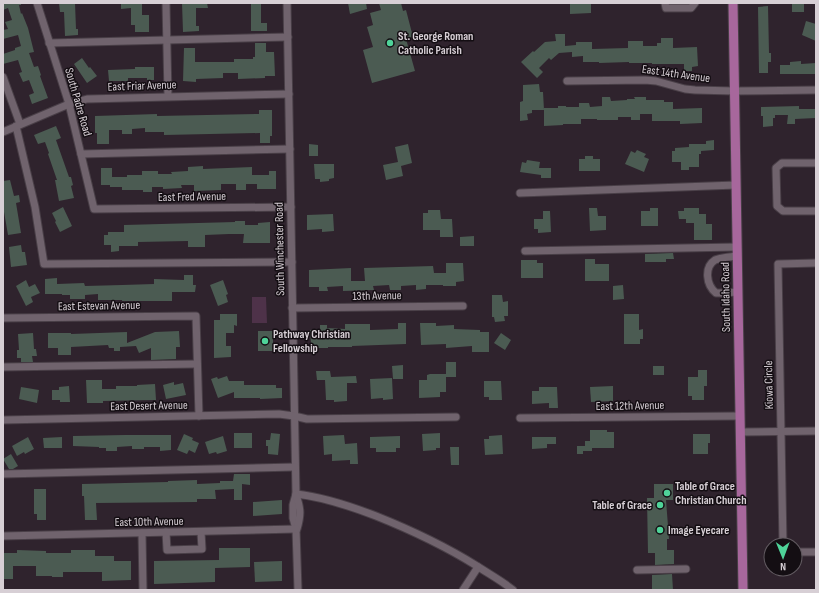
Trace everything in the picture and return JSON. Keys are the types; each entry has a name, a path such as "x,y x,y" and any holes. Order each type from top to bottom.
{"main road":[{"name":"South Idaho Road","path":"733,3 743,590"}],"street":[{"name":"South Padre Road","path":"37,3 69,104 94,209"},
{"path":"166,3 168,96"},
{"name":"South Winchester Road","path":"287,3 295,467 296,494 300,506 300,518 296,529 298,590"},
{"path":"665,3 666,8 691,8 695,3"},
{"path":"49,43 288,38"},
{"path":"3,77 18,125 35,207 44,264 292,262"},
{"name":"East 14th Avenue","path":"567,81 645,80 695,90 816,90"},
{"name":"East Friar Avenue","path":"3,132 87,98 289,94"},
{"path":"81,154 290,149"},
{"path":"816,163 782,163 776,168 777,206 783,211 816,211"},
{"path":"520,193 736,185"},
{"name":"East Fred Avenue","path":"94,209 291,207"},
{"path":"525,251 737,252"},
{"path":"737,252 714,261 708,270 708,279 710,286 716,293 738,292"},
{"name":"Kiowa Circle","path":"783,537 778,264 816,263"},
{"name":"13th Avenue","path":"292,308 463,306"},
{"name":"East Estevan Avenue","path":"3,318 196,316 197,364"},
{"path":"3,367 197,364 199,416"},
{"name":"East Desert Avenue","path":"3,420 279,414 294,416"},
{"path":"294,416 307,419 456,417"},
{"name":"East 12th Avenue","path":"520,418 740,416"},
{"path":"741,432 816,431"},
{"path":"3,474 295,467"},
{"path":"296,494 323,498 355,508 417,533 450,550 513,590"},
{"name":"East 10th Avenue","path":"3,536 296,529"},
{"path":"166,532 167,550 202,549 201,532"},
{"path":"142,533 143,590"},
{"path":"803,552 816,552"},
{"path":"463,590 478,567"},
{"path":"637,570 686,569"}],"shaded area":[{"path":"252,297 266,297 267,323 252,323"}],"building":[{"path":"3,3 21,3 21,5 19,5 21,14 22,13 28,28 34,52 29,53 34,67 38,66 48,98 32,104 29,95 34,93 29,80 23,82 19,73 22,72 18,60 3,64 3,54 15,50 15,48 21,46 18,35 3,39 3,30 8,29 5,22 12,20 8,8 3,10"},
{"path":"59,3 75,3 76,29 78,29 78,35 65,36 64,12 60,12"},
{"path":"121,3 142,3 142,15 149,15 149,32 135,32 135,25 131,25 131,8 121,9"},
{"path":"182,3 207,3 208,8 196,8 196,26 199,26 199,31 183,32"},
{"path":"251,3 261,3 261,23 267,23 267,31 251,31"},
{"path":"348,3 366,3 367,9 350,14"},
{"name":"St. George Roman Catholic Parish","path":"379,3 401,3 403,11 406,10 413,37 406,39 415,71 372,83 363,50 373,47 367,27 373,25 370,13 381,10"},
{"path":"570,3 591,3 591,13 570,14"},
{"path":"792,3 804,3 804,12 792,12"},
{"path":"768,6 769,53 771,53 771,62 768,62 768,73 759,73 758,7"},
{"path":"806,21 816,24 816,41 802,35"},
{"path":"555,34 565,34 565,46 576,45 576,42 592,42 592,49 628,48 628,41 643,41 643,46 657,46 657,43 661,43 661,38 673,38 673,48 697,47 698,66 692,67 692,71 684,71 684,64 583,62 583,56 572,57 572,52 559,53 551,60 549,58 539,68 543,72 537,78 521,62 545,42 556,41"},
{"path":"255,43 266,43 266,52 274,52 275,76 238,79 238,73 223,73 223,78 196,79 196,82 183,81 184,48 195,48 195,62 234,62 234,59 253,59 253,57 255,57"},
{"path":"82,58 97,76 87,83 74,64"},
{"path":"801,61 801,64 816,63 816,74 780,74 780,65 790,65 790,62"},
{"path":"135,67 154,67 154,80 147,80 147,78 128,78 128,81 109,81 108,70 135,69"},
{"path":"539,84 540,92 543,92 544,110 532,110 532,113 527,114 528,120 520,121 520,102 523,101 523,85"},
{"path":"602,97 610,97 611,101 635,99 634,97 646,97 646,100 664,100 664,102 673,102 673,109 702,108 702,123 680,124 680,121 652,121 652,114 640,114 640,120 631,120 631,117 618,117 618,120 581,119 581,124 544,126 544,108 558,108 558,106 579,107 579,103 589,103 590,107 602,106"},
{"path":"799,106 799,109 816,109 816,118 795,119 795,124 787,124 788,115 775,115 775,118 773,118 773,126 763,127 761,107"},
{"path":"259,110 272,110 272,136 270,136 270,143 260,143 260,133 164,135 164,132 145,132 145,128 132,129 132,134 122,134 122,130 109,130 109,144 97,144 97,133 95,133 95,116 157,114 157,116 259,114"},
{"path":"56,126 61,138 56,140 69,177 71,177 73,185 71,186 74,198 59,201 55,180 57,180 45,142 38,144 34,135"},
{"path":"714,140 714,150 701,151 701,154 699,154 699,167 689,167 689,170 681,170 681,162 672,162 672,151 675,151 675,148 689,147 689,144 706,144 706,141"},
{"path":"309,144 318,145 318,156 309,156"},
{"path":"408,144 412,163 401,166 403,176 386,180 383,165 398,162 395,147"},
{"path":"637,150 646,154 644,157 649,159 644,172 625,164 631,151 635,153"},
{"path":"585,156 593,156 593,159 600,159 600,171 579,171 579,159 585,159"},
{"path":"527,160 540,162 539,168 551,168 551,178 541,178 541,175 520,172 522,162 526,163"},
{"path":"314,164 334,164 334,178 329,179 329,181 320,182 320,179 315,179"},
{"path":"203,166 203,169 252,167 252,175 269,175 269,171 276,171 276,189 257,189 257,184 246,184 246,190 236,190 236,184 221,184 221,190 194,191 194,185 181,185 182,188 163,189 163,187 152,187 152,192 143,192 143,190 122,190 122,187 101,185 101,168 112,168 112,177 127,177 127,175 142,175 142,171 158,171 158,174 172,174 171,172 188,171 188,167"},
{"path":"10,180 14,196 19,195 20,202 16,203 21,233 8,235 3,206 3,181"},
{"path":"63,207 72,226 60,232 52,213"},
{"path":"589,208 597,208 598,216 606,216 606,230 590,231"},
{"path":"650,208 658,208 658,226 641,226 641,211 650,211"},
{"path":"684,208 699,208 699,214 706,214 706,224 712,224 712,240 694,240 694,223 686,223 686,219 679,219 678,211 684,211"},
{"path":"428,210 440,210 441,219 452,219 453,237 440,237 440,230 423,230 423,213 428,213"},
{"path":"543,211 550,211 551,232 538,233 538,229 534,229 534,219 543,219"},
{"path":"333,214 334,231 322,232 322,229 307,230 307,215"},
{"path":"245,221 245,225 258,225 258,223 270,222 270,243 243,243 244,234 229,234 205,235 205,247 188,247 188,241 138,242 138,246 119,246 119,251 111,252 111,245 104,245 104,235 108,235 108,232 124,232 124,225"},
{"path":"474,236 474,246 460,246 460,237"},
{"path":"21,245 22,252 25,252 27,265 11,267 9,247"},
{"path":"673,253 674,259 666,259 666,262 645,262 645,254"},
{"path":"585,259 595,259 595,264 609,264 609,281 585,281"},
{"path":"521,260 537,260 537,263 543,263 543,278 521,278"},
{"path":"446,263 463,263 464,281 456,282 456,286 426,285 426,289 416,290 416,285 401,286 401,290 390,290 389,285 373,286 374,290 343,291 343,286 327,287 328,291 319,291 319,287 309,287 309,270 351,268 351,281 365,281 364,268 433,266 434,273 446,273"},
{"path":"184,275 193,275 193,285 196,285 195,292 172,292 172,301 98,300 98,294 85,295 85,299 70,299 70,295 45,294 45,279 57,278 57,284 84,283 85,286 122,285 154,284 154,279 184,280"},
{"path":"26,280 29,287 35,284 40,293 31,297 33,302 26,306 16,286"},
{"path":"223,280 228,294 226,295 228,302 218,306 210,285"},
{"path":"623,285 624,299 613,300 613,286"},
{"path":"492,295 502,295 503,302 508,301 508,316 504,316 505,321 495,322 494,317 492,317"},
{"path":"220,314 237,314 237,326 234,325 234,333 226,333 226,346 231,346 231,357 214,358 214,320 220,320"},
{"path":"624,314 639,314 639,330 643,329 643,339 640,339 640,344 624,344"},
{"path":"398,323 406,323 406,344 315,348 314,344 311,344 310,330 320,329 320,325 327,325 327,328 345,329 345,324 370,324 370,330 398,329"},
{"path":"420,323 436,323 436,326 454,325 454,329 480,330 480,332 489,332 489,352 472,352 472,346 446,348 446,344 421,345"},
{"path":"179,331 180,347 176,347 176,359 151,360 151,348 139,353 136,346 120,347 120,351 114,351 114,348 109,348 108,345 71,347 71,355 58,355 58,348 48,348 48,333 71,334 127,332 127,343 155,332"},
{"name":"Pathway Christian Fellowship","path":"258,331 273,331 273,351 258,351"},
{"path":"33,333 34,349 36,349 37,356 32,356 33,362 21,362 21,358 17,358 17,350 19,350 18,334"},
{"path":"501,333 511,340 505,350 494,343"},
{"path":"446,362 456,362 456,377 446,377"},
{"path":"403,365 403,379 393,379 392,366"},
{"path":"653,366 664,366 664,375 653,375"},
{"path":"698,370 707,370 707,386 704,386 704,400 692,400 692,396 688,396 688,377 698,377"},
{"path":"316,371 330,371 331,377 356,376 357,383 347,383 347,401 334,402 334,400 326,400 325,380 317,380"},
{"path":"446,374 446,392 440,392 440,397 419,398 419,380 427,380 427,375"},
{"path":"227,376 229,381 244,381 244,385 276,385 276,388 282,388 282,398 234,398 234,392 218,398 211,379 217,377 218,379"},
{"path":"392,378 393,399 371,399 370,379"},
{"path":"86,380 102,380 102,389 116,389 116,386 155,384 156,400 103,401 103,403 87,403"},
{"path":"484,381 501,381 502,400 489,400 489,397 484,397"},
{"path":"174,382 174,385 183,383 186,395 166,399 163,385"},
{"path":"69,386 70,402 52,400 52,390 59,390 59,387"},
{"path":"613,386 613,401 591,402 590,387"},
{"path":"21,387 39,390 37,403 19,399"},
{"path":"539,387 557,387 558,408 549,408 549,403 532,404 532,391 539,391"},
{"path":"590,430 607,430 607,432 614,432 614,448 592,448 592,451 583,451 583,454 577,454 577,446 585,446 585,441 590,441"},
{"path":"234,433 252,433 252,448 234,448"},
{"path":"271,433 280,434 278,455 268,454 266,440 270,440"},
{"path":"440,433 440,448 436,448 436,450 423,451 422,434"},
{"path":"184,434 193,438 192,440 199,443 195,453 189,450 187,454 177,450"},
{"path":"693,434 710,434 708,454 693,454"},
{"path":"171,435 171,450 160,451 160,447 132,449 132,446 117,447 117,451 106,451 106,448 73,446 73,436"},
{"path":"344,435 345,444 357,443 358,464 350,464 350,460 332,461 332,454 324,455 323,436"},
{"path":"502,435 503,454 485,455 484,439 489,439 489,436"},
{"path":"223,436 227,451 217,454 216,452 209,454 205,442"},
{"path":"400,436 400,448 396,448 396,452 376,452 376,448 370,448 370,437"},
{"path":"28,437 34,449 17,456 12,446"},
{"path":"62,437 62,448 44,448 43,438"},
{"path":"532,437 556,437 556,444 547,444 547,448 532,449"},
{"path":"450,447 459,447 459,465 451,465"},
{"path":"11,454 18,466 13,469 9,469 3,459"},
{"path":"234,474 250,474 250,485 242,484 242,500 234,500 234,489 215,490 216,499 197,499 197,502 96,503 97,520 85,520 82,484 197,480 197,484 220,483 220,481 233,481"},
{"path":"654,484 673,484 673,500 666,500 669,539 667,539 667,550 674,550 674,564 655,565 655,553 648,553 647,498 654,498"},
{"path":"34,489 46,489 46,520 37,520 37,514 34,514"},
{"path":"282,500 282,514 253,516 253,502"},
{"path":"219,548 250,548 250,567 215,568 215,582 154,584 154,561 219,560"},
{"path":"17,550 46,551 46,553 71,553 71,550 95,550 95,556 114,556 114,561 131,561 131,580 102,581 102,572 63,572 63,577 36,576 36,566 13,566 13,579 3,579 3,553 17,553"},
{"path":"282,561 282,581 255,582 254,562"},
{"path":"672,574 673,590 652,590 652,575"}],"place":[{"name":"St. George Roman Catholic Parish","path":"390,43"},
{"name":"Pathway Christian Fellowship","path":"265,341"},
{"name":"Table of Grace Christian Church","path":"667,493"},
{"name":"Table of Grace","path":"660,505"},
{"name":"Image Eyecare","path":"660,530"}]}
